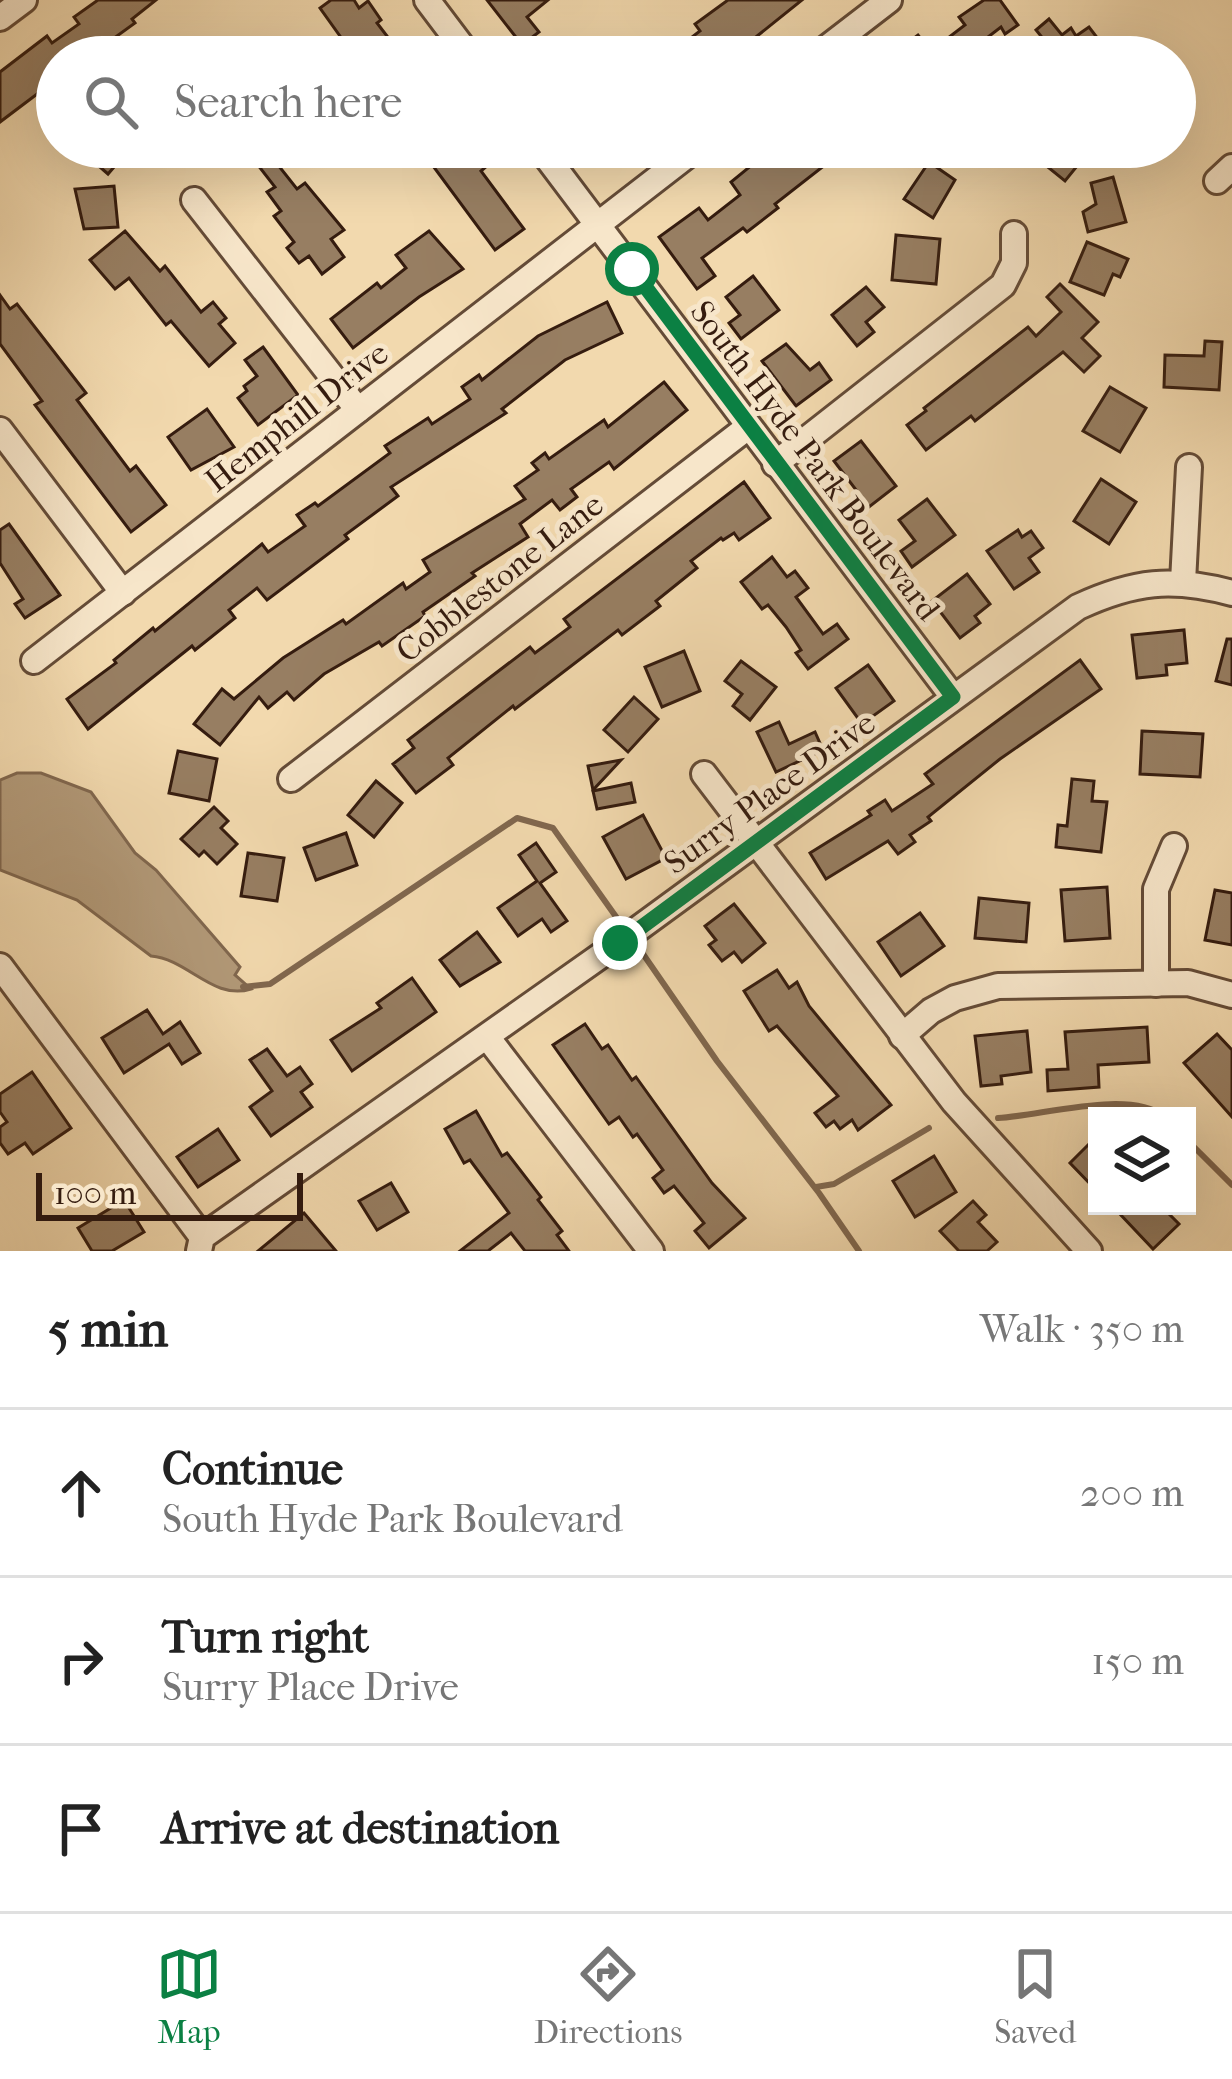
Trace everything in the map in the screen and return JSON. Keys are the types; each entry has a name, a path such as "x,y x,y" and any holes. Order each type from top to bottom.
{"street":[{"path":"0,18 24,0"},
{"path":"427,0 454,36"},
{"path":"840,36 878,4"},
{"name":"South Hyde Park Boulevard","path":"555,168 953,697"},
{"name":"Hemphill Drive","path":"34,661 671,168"},
{"path":"194,200 358,410"},
{"path":"775,464 994,294 1014,263 1014,234"},
{"name":"Cobblestone Lane","path":"291,779 748,427"},
{"path":"0,430 123,593"},
{"path":"1184,582 1189,467"},
{"name":"Surry Place Drive","path":"200,1244 1078,607 1134,585 1184,582 1232,593"},
{"path":"704,774 954,1102 1089,1251"},
{"path":"1156,984 1156,889 1174,846"},
{"path":"0,966 200,1244"},
{"path":"902,1036 931,1011 974,991 998,986 1188,983 1232,995"},
{"path":"488,1038 650,1251"}],"shaded area":[{"path":"17,773 41,773 91,792 135,853 156,870 240,967 235,975 251,989 212,985 177,964 151,956 77,900 0,870 0,780"}],"building":[{"path":"98,0 156,0 117,36 62,36 79,24 74,17"},
{"path":"331,0 354,0 359,8 368,1 387,36 340,36 320,8"},
{"path":"487,0 548,0 527,17 539,32 515,36"},
{"path":"728,0 802,0 757,36 693,36 700,31 695,24"},
{"path":"984,0 1000,0 1018,25 1005,34 1001,27 989,36 951,36 965,25 959,17"},
{"path":"1049,19 1062,35 1071,28 1076,36 1041,36 1036,30"},
{"path":"36,44 36,95 0,122 0,72"},
{"path":"260,168 280,168 297,189 305,183 344,230 331,239 344,257 322,274 309,256 299,263 287,248 294,242 274,216 281,211 267,192 275,187"},
{"path":"434,168 484,168 481,171 524,229 495,250"},
{"path":"748,168 821,168 747,232 743,228 702,258 715,276 697,289 659,237 699,208 708,220 740,195 731,182"},
{"path":"925,168 938,168 955,180 933,218 904,199"},
{"path":"1049,168 1076,168 1065,181"},
{"path":"1113,177 1126,222 1088,232 1083,212 1096,204 1091,183"},
{"path":"114,186 118,227 84,229 75,189"},
{"path":"125,231 160,271 165,266 201,312 213,302 226,318 219,324 235,343 209,366 171,321 166,325 129,278 115,289 90,260"},
{"path":"429,231 463,269 353,348 331,319 377,283 381,288 406,268 396,255"},
{"path":"896,235 940,239 936,284 892,280"},
{"path":"1087,242 1128,259 1120,277 1113,274 1104,295 1070,282"},
{"path":"753,276 779,310 741,339 729,323 740,315 726,297"},
{"path":"1060,284 1098,322 1082,338 1100,356 1084,372 1063,352 975,421 971,416 926,450 907,425 1028,327 1036,336 1061,312 1047,297"},
{"path":"866,287 884,307 866,322 874,332 857,346 832,315"},
{"path":"0,295 10,309 17,304 86,393 77,400 130,471 136,466 166,505 131,532 35,405 42,401 0,344"},
{"path":"607,302 622,333 565,360 502,409 506,413 391,487 398,496 345,535 348,539 267,600 257,588 229,610 235,618 88,729 67,699 114,660 262,544 268,552 305,526 297,515 315,503 318,506 390,453 385,446 428,418 432,424 470,399 462,387 479,375 482,380 538,336"},
{"path":"1205,341 1222,342 1219,390 1164,387 1165,355 1204,356"},
{"path":"786,344 810,370 819,363 831,380 796,406 762,361"},
{"path":"263,347 298,395 258,425 238,398 257,376 245,360"},
{"path":"664,382 687,410 614,469 609,462 571,489 577,497 560,510 552,500 520,524 528,537 472,573 475,576 423,612 425,616 382,646 379,642 324,674 294,700 287,692 268,708 259,697 220,745 194,724 222,689 234,699 283,658 343,620 346,624 403,583 406,589 430,572 423,560 525,499 515,486 538,470 532,463 545,453 549,459 604,420 608,427"},
{"path":"1110,387 1146,408 1120,452 1083,431"},
{"path":"207,409 234,447 191,470 168,437"},
{"path":"861,441 896,486 869,507 834,461"},
{"path":"1101,479 1136,502 1109,544 1074,521"},
{"path":"744,482 770,518 739,540 734,533 721,538 691,561 697,568 656,601 660,606 622,635 618,630 515,709 513,706 448,758 453,765 416,793 393,764 414,748 408,740 530,647 535,653 570,627 564,619"},
{"path":"927,499 955,535 912,567 901,551 915,541 899,520"},
{"path":"9,524 60,595 25,618 15,604 23,599 0,563 0,530"},
{"path":"1018,530 1022,537 1031,531 1043,548 1029,558 1039,572 1014,589 987,551"},
{"path":"772,557 787,577 795,571 808,588 796,597 823,634 837,624 848,639 808,669 786,627 768,605 762,609 741,582"},
{"path":"967,574 990,604 975,616 980,623 960,638 932,601"},
{"path":"1184,630 1187,663 1166,665 1167,675 1137,678 1132,635"},
{"path":"1227,639 1232,639 1232,685 1216,681"},
{"path":"684,651 700,691 662,707 645,667"},
{"path":"1080,660 1101,689 1000,759 928,817 931,821 910,835 915,842 898,854 888,841 826,879 810,853 871,815 868,811 885,800 892,811 933,784 925,774"},
{"path":"741,661 776,687 750,720 733,706 742,694 725,681"},
{"path":"868,665 894,701 862,724 836,688"},
{"path":"634,697 658,719 628,752 604,730"},
{"path":"779,722 789,744 815,732 823,750 776,772 757,732"},
{"path":"1142,731 1203,734 1200,777 1140,774"},
{"path":"178,751 217,759 209,801 169,793"},
{"path":"621,760 593,790 588,766"},
{"path":"1072,779 1094,781 1092,801 1107,802 1101,852 1056,847 1058,825 1067,826"},
{"path":"376,781 402,803 374,837 348,815"},
{"path":"631,783 635,802 597,809 593,791"},
{"path":"214,807 228,821 221,828 237,844 217,864 204,851 199,856 181,839"},
{"path":"643,815 666,858 626,879 603,837"},
{"path":"346,833 357,865 316,880 304,848"},
{"path":"536,843 556,872 540,883 567,921 551,932 542,919 518,936 498,908 537,881 519,855"},
{"path":"248,853 284,858 277,901 241,896"},
{"path":"1107,887 1110,938 1065,941 1061,890"},
{"path":"1215,890 1232,893 1232,945 1205,940"},
{"path":"979,898 1029,903 1026,942 975,938"},
{"path":"734,904 765,943 742,962 734,952 722,961 709,945 716,940 705,926"},
{"path":"920,913 944,946 901,976 878,942"},
{"path":"477,932 500,962 460,986 440,960"},
{"path":"777,970 789,988 797,982 809,1006 891,1105 858,1130 852,1120 840,1129 834,1121 826,1127 815,1113 838,1096 777,1026 769,1031 744,991"},
{"path":"412,978 436,1012 352,1071 331,1040 381,1008 377,1003"},
{"path":"147,1010 163,1034 180,1022 200,1053 182,1064 169,1044 124,1073 102,1038"},
{"path":"585,1024 602,1049 608,1045 632,1080 636,1077 712,1183 745,1218 709,1248 695,1231 704,1223 674,1186 664,1193 653,1178 663,1170 637,1134 633,1137 619,1117 609,1124 553,1045"},
{"path":"1147,1027 1149,1062 1098,1065 1099,1087 1048,1091 1047,1070 1068,1069 1065,1032"},
{"path":"1027,1031 1031,1072 1001,1076 1002,1084 981,1086 975,1036"},
{"path":"1217,1034 1232,1050 1232,1117 1184,1063"},
{"path":"267,1049 287,1076 300,1067 312,1084 301,1092 312,1107 271,1136 250,1107 272,1091 250,1060"},
{"path":"32,1072 71,1128 33,1154 25,1143 8,1154 0,1143 0,1127 7,1122 0,1112 0,1094"},
{"path":"476,1111 502,1156 507,1153 541,1197 538,1200 562,1231 557,1235 569,1251 525,1251 511,1233 488,1251 460,1251 509,1213 470,1160 464,1163 445,1129"},
{"path":"218,1129 239,1160 198,1187 177,1157"},
{"path":"1088,1145 1088,1182 1070,1163"},
{"path":"934,1156 956,1192 915,1217 893,1181"},
{"path":"391,1183 408,1212 377,1230 359,1201"},
{"path":"124,1200 144,1232 112,1251 92,1251 78,1228"},
{"path":"973,1201 986,1215 978,1222 997,1242 987,1251 959,1251 940,1231"},
{"path":"304,1213 336,1251 258,1251"},
{"path":"1121,1215 1170,1215 1179,1224 1153,1249"}],"waterway":[{"path":"243,987 270,984 517,818 553,828 624,928"},
{"path":"632,938 859,1251"},
{"path":"998,1118 1107,1104 1142,1107"},
{"path":"816,1187 834,1184 929,1128"},
{"path":"1196,1149 1232,1185"}],"route":[{"path":"620,943 953,697 632,269"}]}
